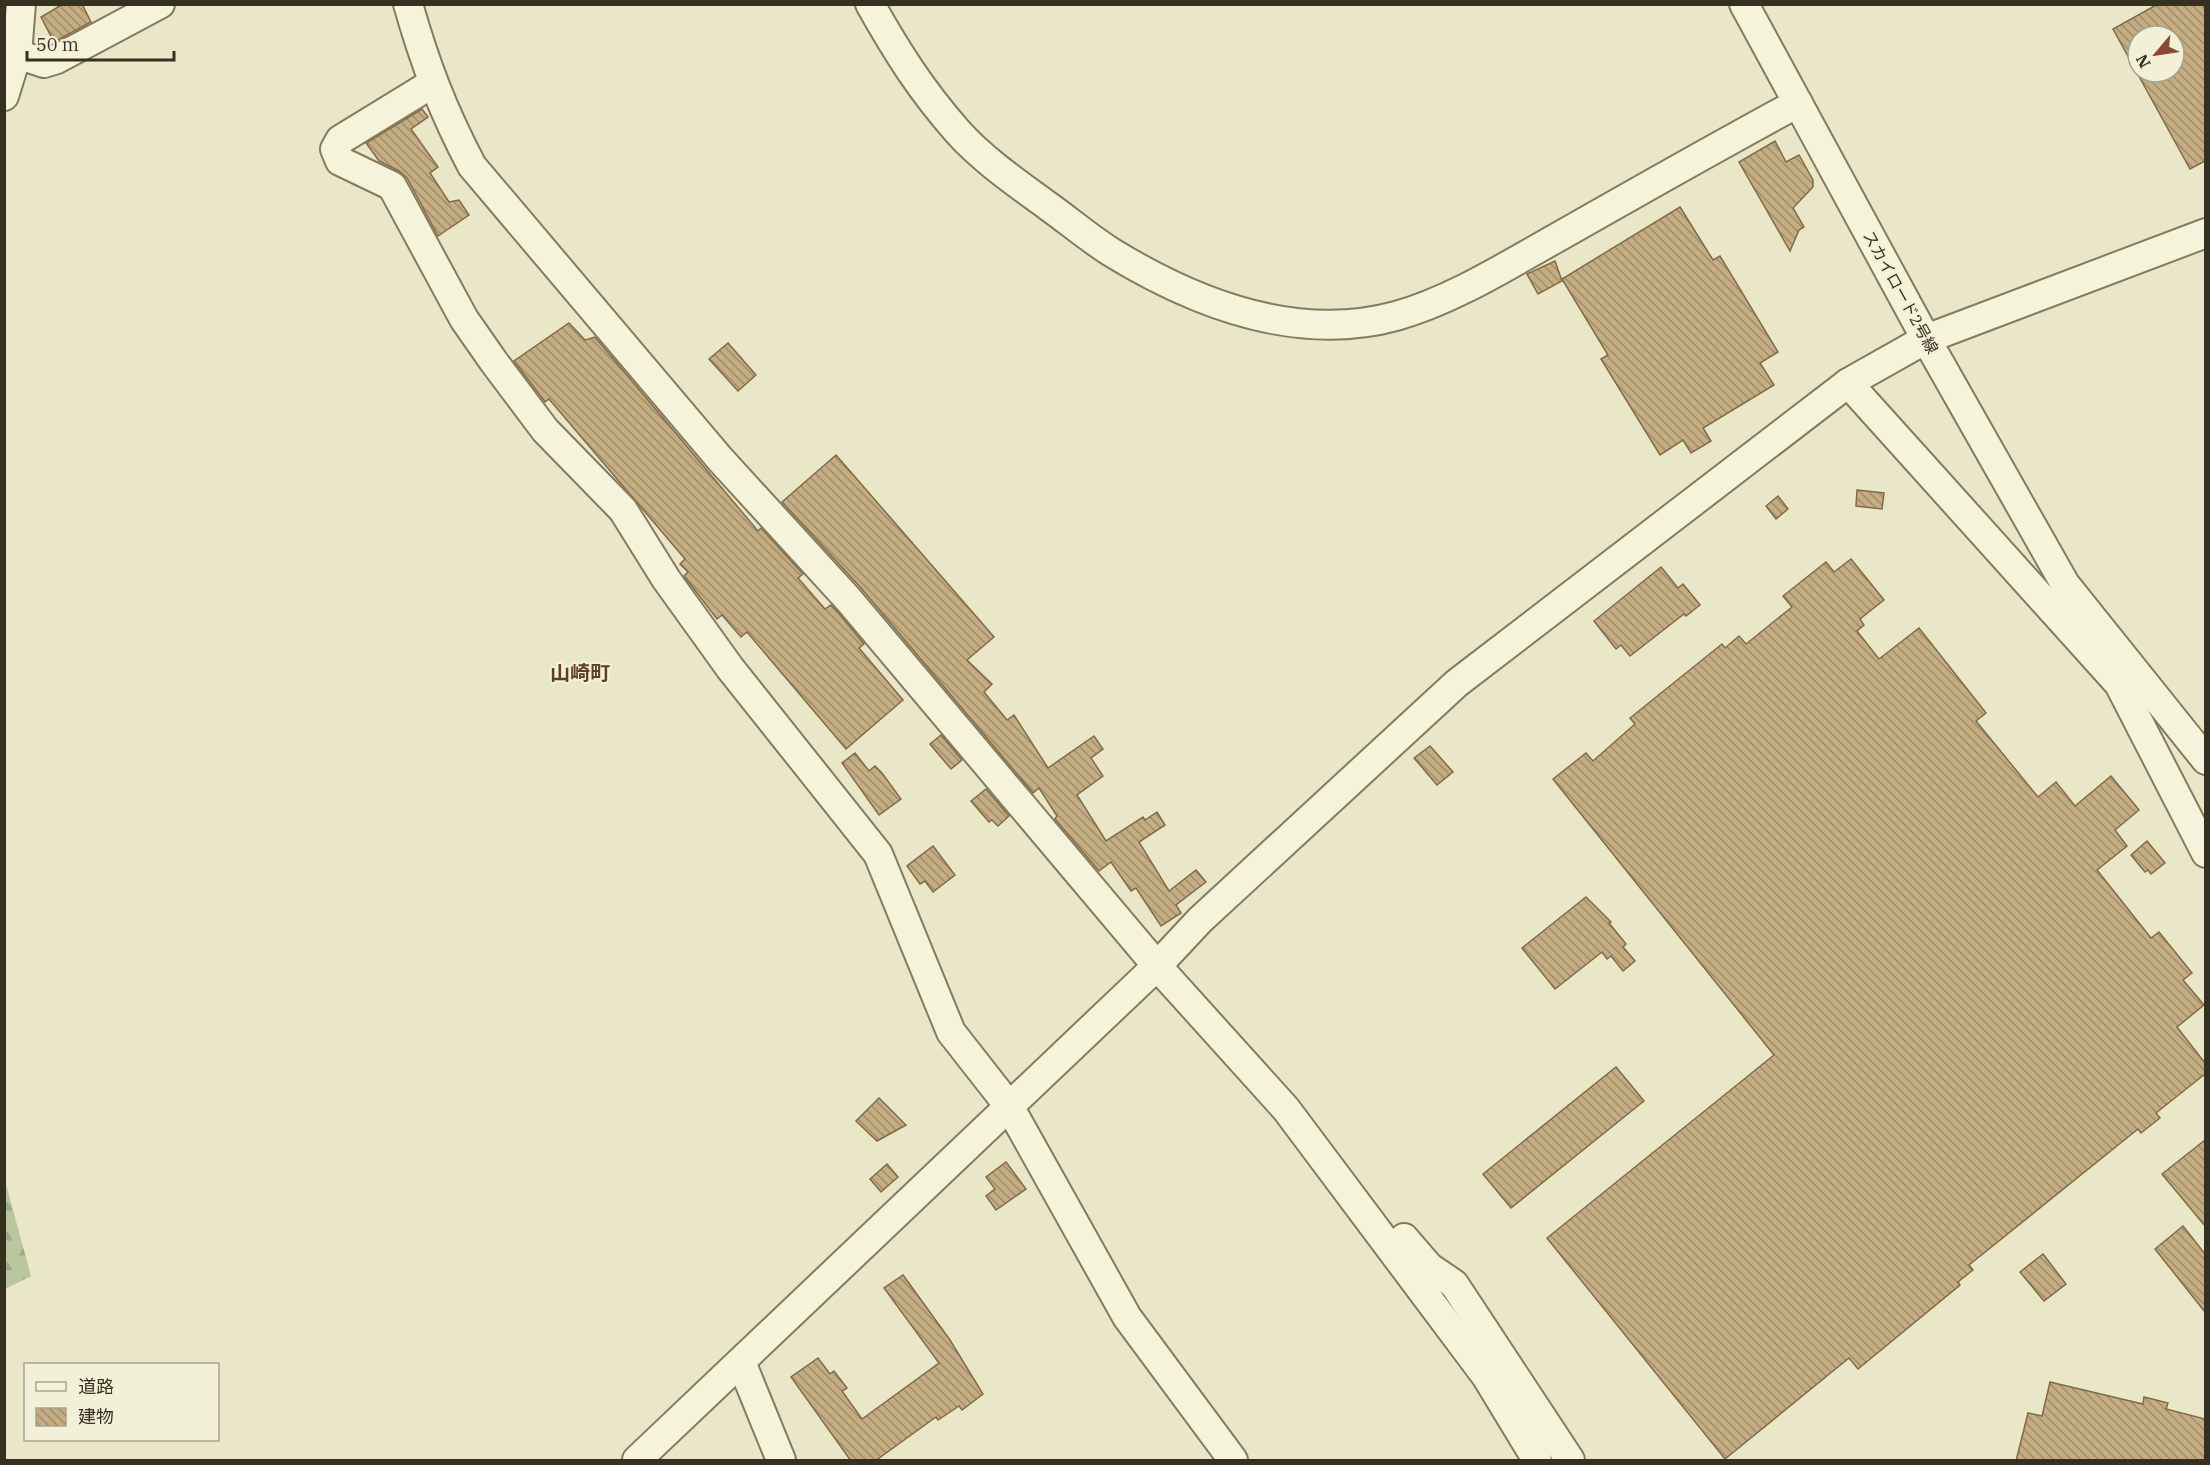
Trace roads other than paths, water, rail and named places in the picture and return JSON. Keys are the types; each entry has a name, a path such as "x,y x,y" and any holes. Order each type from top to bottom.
{"street":[{"path":"4,96 17,54 21,4"},
{"path":"17,54 44,63 57,59 160,4"},
{"path":"408,4 444,111 472,166 720,459 848,599 1157,966 1286,1109 1486,1376 1537,1461"},
{"path":"870,4 908,70 953,125 1019,184 1111,252 1202,299 1263,318 1299,323 1354,323 1385,318 1435,302 1518,259 1798,103"},
{"name":"スカイロード2号線","path":"1744,4 1926,339 2061,577 2205,760"},
{"path":"433,83 340,140 335,149 340,161 392,186 464,319 494,362 545,430 623,510 666,579 730,668 878,854 951,1032 1009,1106 1127,1317 1233,1461"},
{"path":"638,1461 1157,966 1200,920 1457,683 1848,383 1926,339 2205,233"},
{"path":"1848,383 2119,684 2205,853"},
{"path":"1303,1132 1337,1161 1429,1267 1454,1284 1570,1461"},
{"path":"741,1362 781,1461"}],"district":[{"name":"山崎町","path":"580,672"}]}
